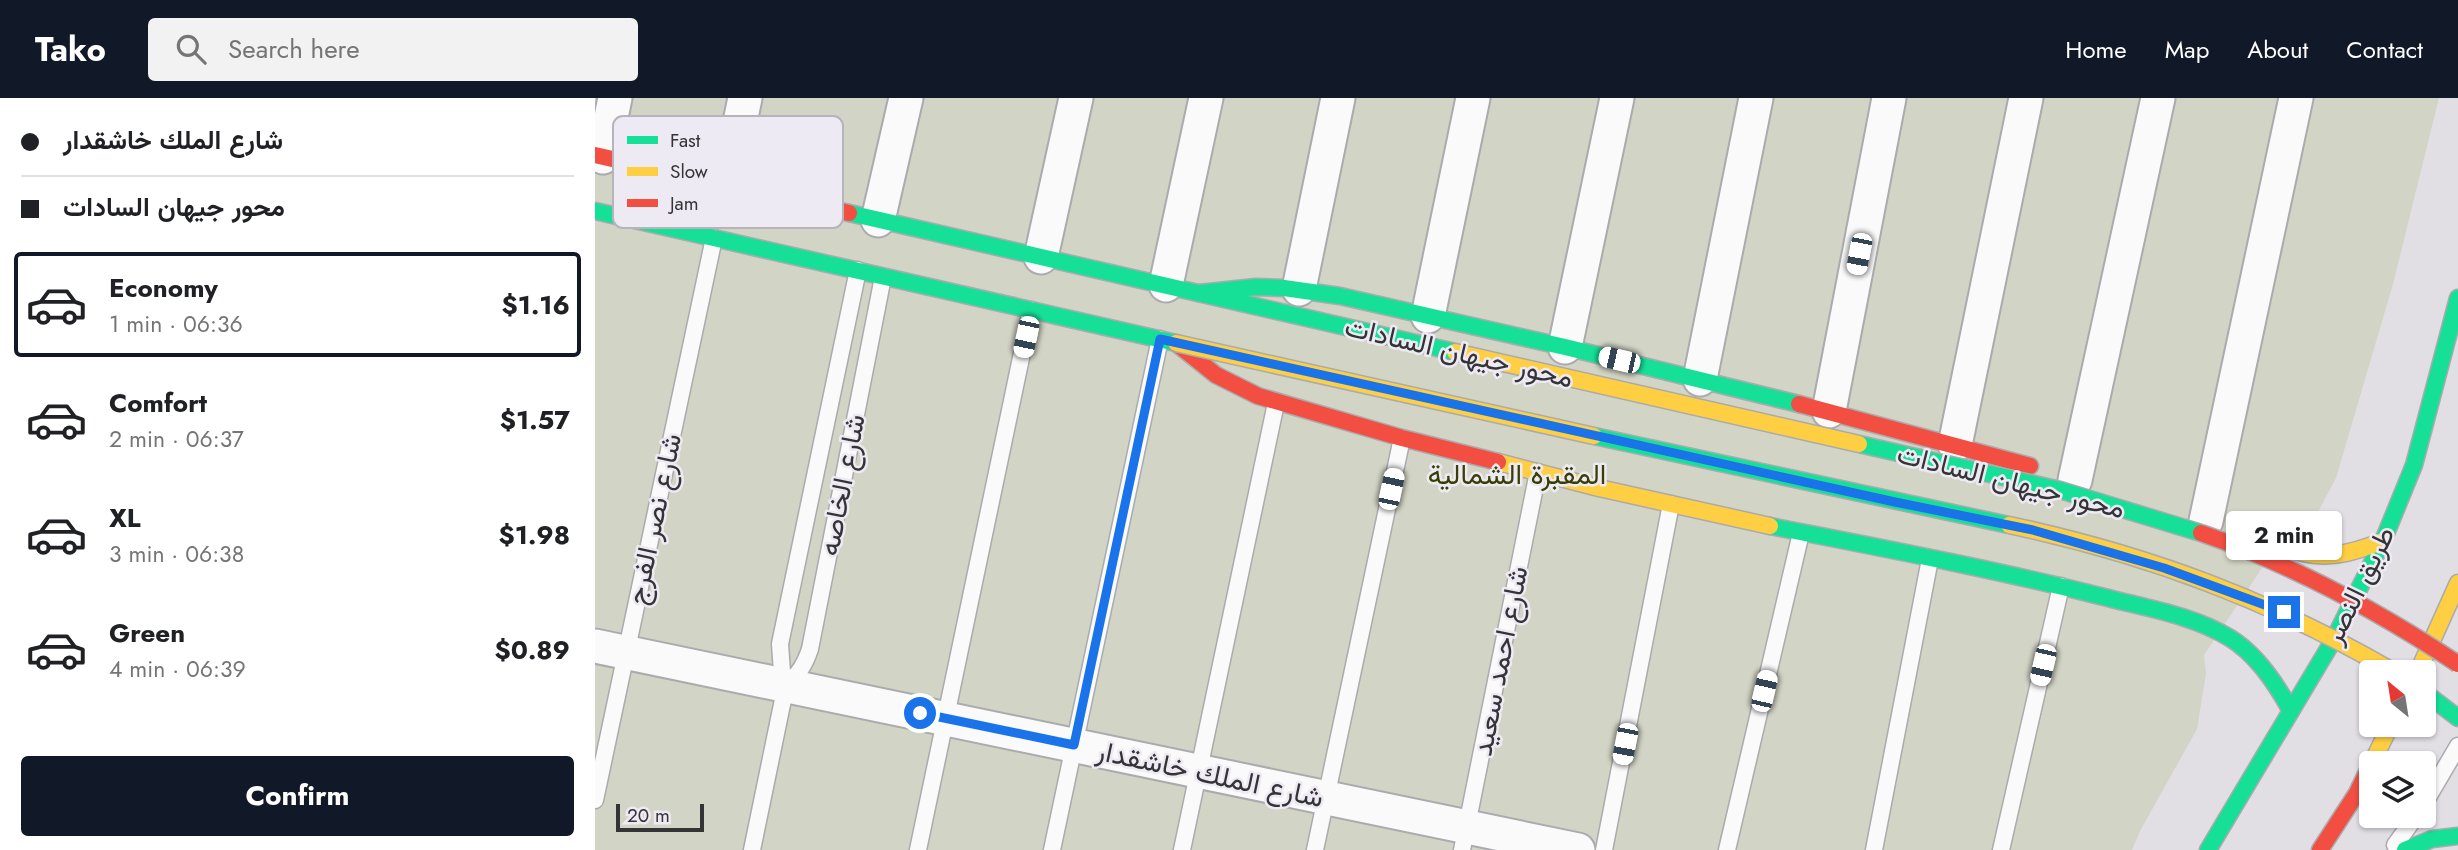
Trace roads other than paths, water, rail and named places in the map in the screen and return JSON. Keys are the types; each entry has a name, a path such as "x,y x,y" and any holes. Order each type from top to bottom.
{"main road":[{"name":"محور جيهان السادات","path":"595,211 613,215"},
{"name":"محور جيهان السادات","path":"843,212 1992,474 2124,508 2251,550 2305,573 2388,618 2458,664"},
{"name":"محور جيهان السادات","path":"671,228 2102,548 2200,580 2284,612 2373,660"},
{"path":"1199,293 1256,288 1299,289 1565,346 1955,445 2075,480 2311,556 2364,550 2383,541"},
{"name":"طريق النصر","path":"2208,850 2334,639 2383,541 2414,465 2458,298"},
{"path":"1177,343 1216,375 1236,387 1276,403 1402,438 1671,504 2061,586 2196,621 2239,645 2264,669 2291,711"},
{"path":"2214,629 2243,618 2260,600 2267,582 2265,550 2260,539"},
{"path":"2425,660 2455,604 2458,583"},
{"path":"2436,701 2458,718"},
{"path":"2320,850 2359,789"},
{"path":"2405,850 2432,839 2458,835"}],"street":[{"path":"599,156 615,98"},
{"path":"740,116 744,98"},
{"path":"878,220 907,98"},
{"path":"1041,257 1076,98"},
{"path":"1166,285 1206,98"},
{"path":"1299,289 1338,98"},
{"path":"1428,316 1473,98"},
{"path":"1565,346 1617,98"},
{"path":"1700,379 1756,98"},
{"path":"1829,411 1889,98"},
{"path":"1955,445 2027,98"},
{"path":"2075,480 2158,98"},
{"path":"2206,521 2296,98"},
{"name":"شارع الملك خاشقدار","path":"610,649 1325,798 1464,839 1578,850"}],"lane":[{"name":"شارع نصر الفرج","path":"595,800 610,649 715,238"},
{"name":"شارع الخاصه","path":"752,850 786,685 780,644 858,271"},
{"name":"شارع الخاصه","path":"786,685 806,663 810,649 883,276"},
{"path":"918,850 1031,310"},
{"path":"1052,850 1160,339"},
{"path":"1182,850 1276,403"},
{"path":"1315,850 1402,438"},
{"name":"شارع احمد سعيد","path":"1464,839 1538,472"},
{"path":"1604,850 1671,504"},
{"path":"1727,850 1801,533"},
{"path":"1874,850 1930,559"},
{"path":"2001,850 2061,586"},
{"path":"2436,784 2458,746"},
{"path":"2391,850 2407,828"}],"park label":[{"name":"المقبرة الشمالية","path":"1517,474"}]}
